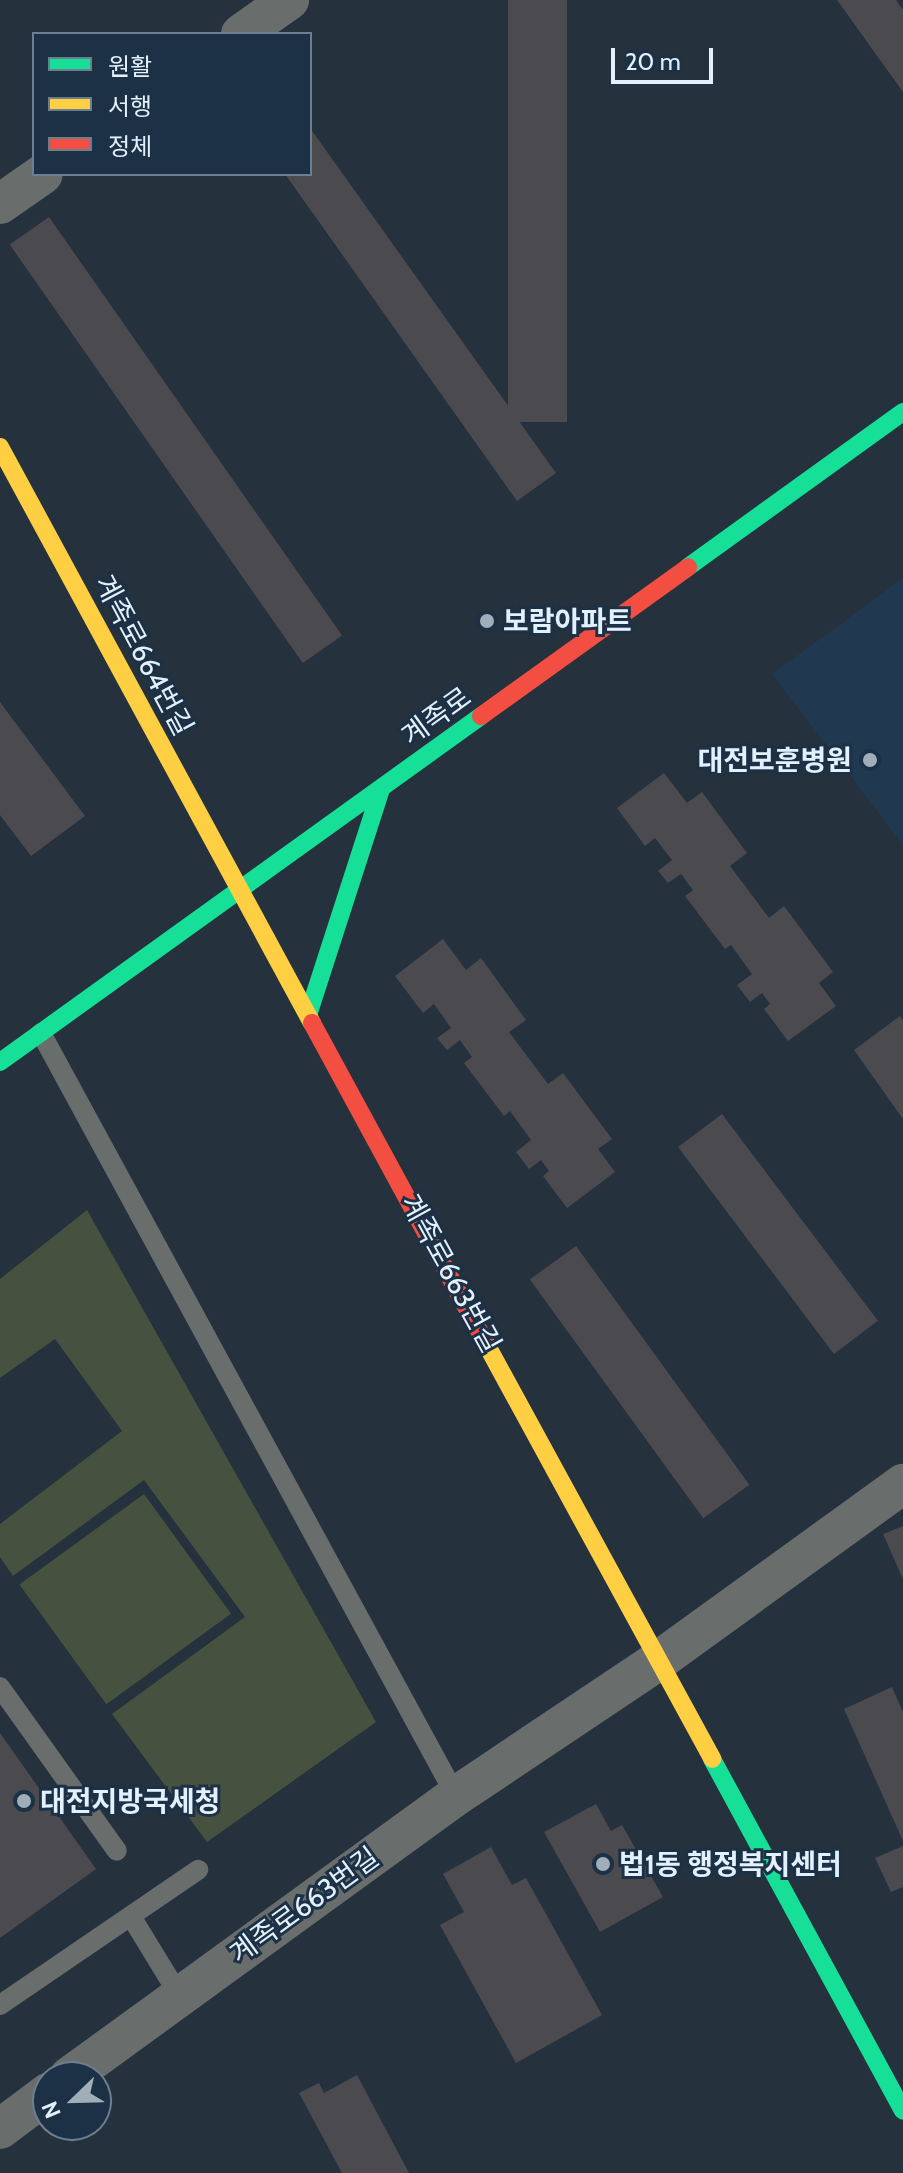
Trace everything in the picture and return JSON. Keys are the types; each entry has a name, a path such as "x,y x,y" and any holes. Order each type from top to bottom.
{"main road":[{"name":"계족로","path":"0,1062 238,889 380,792 903,412"},
{"name":"계족로664번길","path":"0,447 10,490 238,889"},
{"path":"309,1012 380,792"},
{"name":"계족로663번길","path":"238,889 309,1012 903,2111"}],"street":[{"path":"244,32 289,0"},
{"path":"0,204 40,176"},
{"name":"계족로663번길","path":"90,2061 456,1796 661,1659 903,1484"},
{"path":"0,2129 32,2105"}],"lane":[{"path":"41,1033 456,1796"},
{"path":"0,1687 117,1851"},
{"path":"0,2005 132,1918 198,1870"},
{"path":"132,1918 179,1995"}],"shaded area":[{"name":"대전보훈병원","path":"903,578 903,845 772,674"}],"green space":[{"path":"87,1210 376,1722 207,1842 112,1714 245,1617 144,1480 13,1576 0,1557 0,1524 122,1431 55,1339 0,1378 0,1279"},
{"path":"144,1494 231,1614 106,1704 19,1585"}],"building":[{"path":"508,0 567,0 567,422 508,422"},
{"path":"837,0 896,0 903,10 903,92"},
{"path":"312,131 556,473 517,501 286,176 312,176"},
{"path":"49,217 342,636 303,663 10,245"},
{"path":"0,702 85,816 31,856 0,815"},
{"path":"664,773 687,803 702,792 747,853 730,866 769,918 784,906 833,972 819,983 836,1006 788,1041 764,1009 770,1004 762,993 750,1002 737,985 752,974 731,945 725,949 685,896 693,890 681,874 668,883 658,871 672,860 655,838 645,846 617,808"},
{"path":"443,939 466,970 481,958 526,1020 509,1032 548,1084 563,1073 612,1139 598,1149 615,1172 567,1208 543,1176 549,1171 541,1160 529,1169 516,1152 531,1140 510,1111 504,1116 464,1063 472,1057 460,1040 447,1050 437,1038 451,1028 434,1004 423,1013 395,976"},
{"path":"900,1016 903,1020 903,1119 854,1050"},
{"path":"722,1114 878,1321 834,1354 678,1147"},
{"path":"576,1246 749,1485 703,1518 530,1280"},
{"path":"903,1526 903,1579 883,1534"},
{"path":"892,1687 903,1712 903,1841 844,1709"},
{"name":"대전지방국세청","path":"0,1733 96,1869 0,1938"},
{"name":"법1동 행정복지센터","path":"596,1804 611,1831 622,1825 663,1897 600,1932 544,1832"},
{"path":"903,1846 903,1887 891,1892 875,1858"},
{"path":"491,1847 512,1885 526,1878 602,2015 516,2063 440,1925 464,1912 443,1874"},
{"path":"357,2075 409,2173 342,2173 299,2093 319,2083 324,2093"}],"traffic: fast":[{"path":"688,567 903,412"},
{"path":"0,1062 481,716"},
{"path":"309,1012 380,792"},
{"path":"712,1759 903,2111"}],"traffic: slow":[{"path":"0,447 312,1023"},
{"path":"484,1340 712,1759"}],"traffic: jam":[{"path":"481,716 688,567"},
{"path":"312,1023 484,1340"}],"place":[{"name":"보람아파트","path":"487,621"},
{"name":"대전보훈병원","path":"870,760"},
{"name":"대전지방국세청","path":"24,1801"},
{"name":"법1동 행정복지센터","path":"603,1864"}]}
